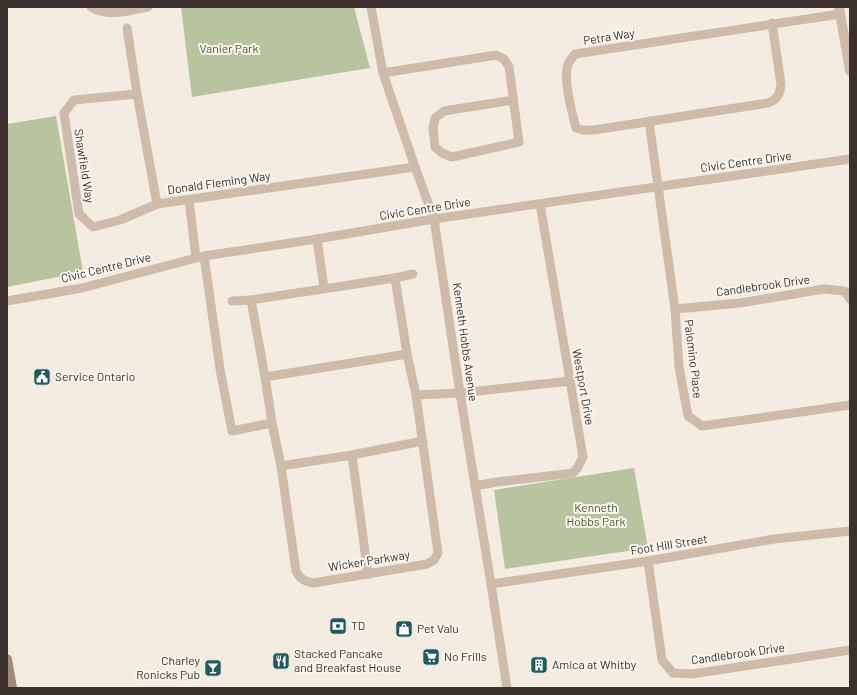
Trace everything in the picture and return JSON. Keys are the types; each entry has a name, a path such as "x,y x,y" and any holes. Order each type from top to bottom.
{"main road":[{"path":"7,659 12,688"}],"street":[{"path":"91,7 101,12 109,13 148,7"},
{"name":"Kenneth Hobbs Avenue","path":"371,7 383,73 434,218 507,688"},
{"path":"840,10 850,72"},
{"name":"Petra Way","path":"772,23 781,84 780,92 774,100 768,103 594,130 583,130 576,128 566,80 570,60 575,54 772,23 840,10"},
{"name":"Donald Fleming Way","path":"126,28 136,94 157,204 415,167"},
{"path":"383,73 496,55 504,59 509,66 519,142 452,157 442,153 435,147 433,128 435,118 444,112 513,100"},
{"name":"Shawfield Way","path":"136,94 74,100 64,113 79,214 93,227 120,220 157,204"},
{"path":"649,121 657,169 658,188"},
{"name":"Civic Centre Drive","path":"7,301 82,288 200,257 317,239 434,218 658,188 850,159"},
{"name":"Palomino Place","path":"658,188 675,309 679,367 688,416 702,426 850,405"},
{"path":"189,200 232,431 272,424"},
{"name":"Westport Drive","path":"475,486 497,482 573,474 583,457 540,204"},
{"path":"317,239 324,288"},
{"path":"232,301 251,300 413,274"},
{"name":"Wicker Parkway","path":"251,300 266,377 272,424 281,466 296,571 300,578 305,582 313,583 427,564 434,560 438,554 416,395 407,354 395,278"},
{"name":"Candlebrook Drive","path":"675,309 740,303 824,289 845,291 850,299"},
{"path":"266,377 407,354"},
{"path":"416,395 460,393 570,381"},
{"path":"281,466 352,455 423,441"},
{"path":"352,455 368,574"},
{"name":"Foot Hill Street","path":"491,584 648,561 774,539 850,531"},
{"name":"Candlebrook Drive","path":"648,561 662,660 673,673 692,674 850,650"}],"green space":[{"name":"Vanier Park","path":"181,7 354,7 370,68 192,97"},
{"path":"56,116 83,272 7,287 7,124"},
{"name":"Kenneth Hobbs Park","path":"634,468 648,548 505,569 494,490"}],"place":[{"name":"Service Ontario","path":"42,377"},
{"name":"TD","path":"338,626"},
{"name":"Pet Valu","path":"404,629"},
{"name":"No Frills","path":"431,657"},
{"name":"Stacked Pancake and Breakfast House","path":"281,661"},
{"name":"Amica at Whitby","path":"539,665"},
{"name":"Charley Ronicks Pub","path":"213,668"}]}
